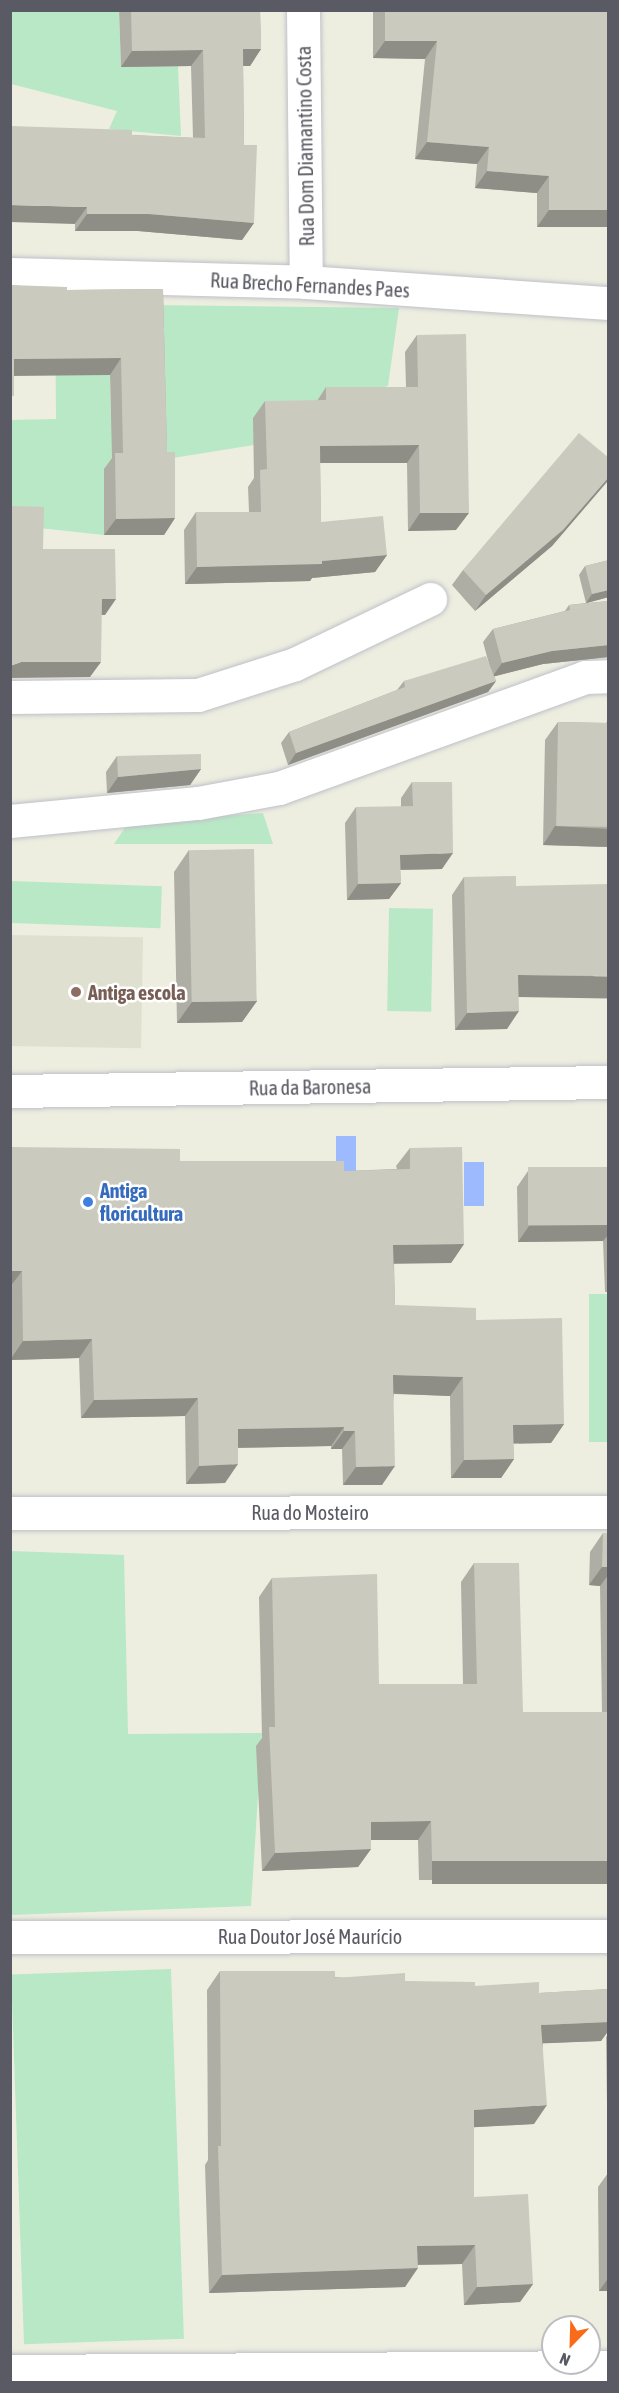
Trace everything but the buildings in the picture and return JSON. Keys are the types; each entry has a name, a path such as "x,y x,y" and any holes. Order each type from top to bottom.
{"street":[{"name":"Rua Dom Diamantino Costa","path":"303,10 306,282"},
{"name":"Rua Brecho Fernandes Paes","path":"10,274 306,282 609,303"},
{"path":"10,697 198,695 294,664 430,599"},
{"path":"10,821 198,803 279,788 585,677 609,676"},
{"name":"Rua da Baronesa","path":"10,1091 609,1082"},
{"name":"Rua do Mosteiro","path":"10,1513 609,1512"},
{"name":"Rua Doutor José Maurício","path":"10,1937 609,1936"},
{"path":"10,2371 609,2367"}],"shaded area":[{"name":"Antiga escola","path":"11,935 143,937 141,1048 10,1046"}],"green space":[{"path":"11,11 119,11 121,67 178,66 181,136 109,129 117,111 11,84"},
{"path":"55,304 108,306 111,420 151,305 399,308 388,386 254,418 254,445 104,469 104,535 11,525 10,420 56,419"},
{"path":"263,813 273,844 114,844 128,823"},
{"path":"11,881 162,886 160,928 10,923"},
{"path":"389,908 433,909 431,1012 387,1011"},
{"path":"589,1294 608,1294 608,1442 589,1442"},
{"path":"10,1551 124,1555 128,1734 262,1733 251,1906 11,1915"},
{"path":"171,1969 184,2339 24,2344 11,1975"}],"water":[{"path":"336,1136 356,1136 356,1181 336,1181"},
{"path":"464,1162 484,1162 484,1206 464,1206"}],"place":[{"name":"Antiga escola","path":"76,992"},
{"name":"Antiga floricultura","path":"88,1202"}]}
